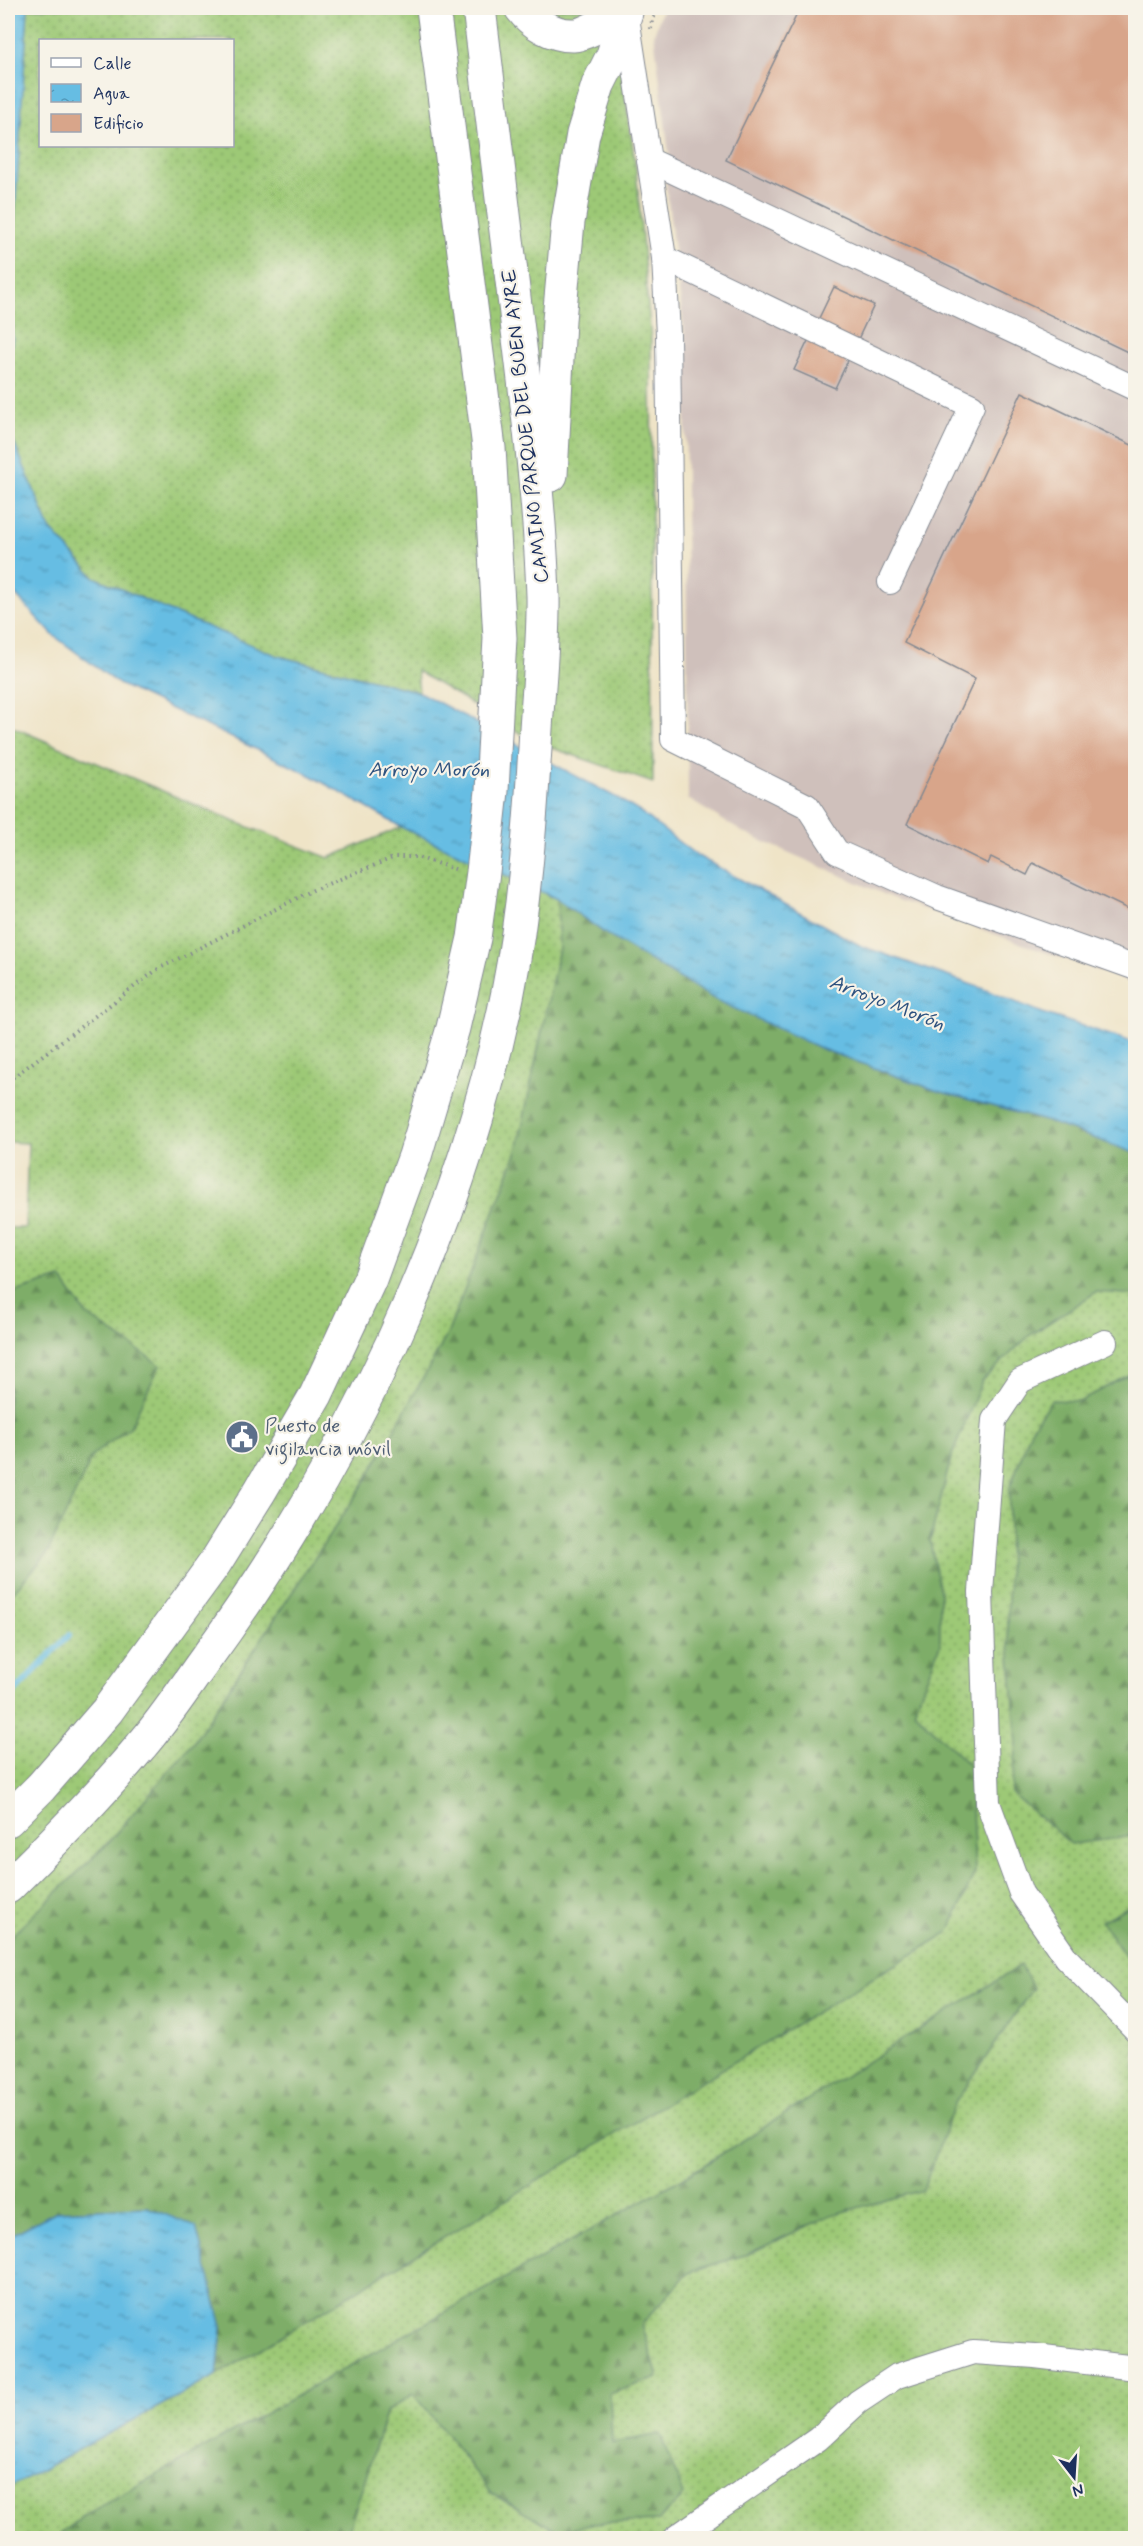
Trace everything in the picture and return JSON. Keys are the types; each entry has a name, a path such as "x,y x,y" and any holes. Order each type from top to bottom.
{"highway":[{"name":"CAMINO PARQUE DEL BUEN AYRE","path":"8,1820 41,1787 107,1711 134,1674 214,1563 260,1491 316,1395 370,1279 415,1156 453,1028 474,938 483,870 492,791 500,638 489,448 433,8"},
{"name":"CAMINO PARQUE DEL BUEN AYRE","path":"8,1887 77,1818 152,1733 228,1628 301,1518 358,1413 425,1269 482,1100 508,990 524,890 542,675 543,597 535,475 479,8"},
{"path":"521,8 536,23 552,31 575,36 627,9"},
{"path":"543,597 559,320 568,222 584,134 598,85 613,56 627,9"}],"street":[{"path":"627,9 664,258 668,335 673,739 807,806 837,852 937,897 1136,968"},
{"path":"648,160 1136,388"},
{"path":"664,258 972,406 890,582"},
{"path":"1105,1342 1020,1381 994,1420 981,1592 988,1803 1021,1893 1066,1958 1136,2030"},
{"path":"675,2538 818,2439 858,2402 897,2376 973,2352 1035,2356 1136,2368"}],"path":[{"path":"8,1081 158,969 313,890 395,857 417,857 451,868 483,870"}],"shaded area":[{"path":"663,8 1135,8 1135,984 893,898 744,833 688,799 685,337 664,169 670,162 654,34"}],"green space":[{"path":"28,8 612,8 636,168 651,340 653,783 535,742 417,671 419,692 278,656 94,577 50,529 8,428 8,362 12,341 14,229"},
{"path":"8,725 233,821 329,858 401,827 557,899 822,1049 935,1090 1049,1122 1135,1153 1135,2538 8,2538 8,2488 217,2375 57,2211 8,2237 8,1228 25,1228 28,1143 8,1142"},
{"path":"557,899 609,936 822,1049 935,1090 1049,1122 1135,1153 1135,1295 1096,1292 1030,1335 982,1381 951,1458 930,1541 940,1592 940,1644 914,1711 970,1766 975,1872 949,1932 217,2375 222,2327 209,2286 147,2207 57,2211 8,2237 8,1939 104,1847 193,1743 366,1480 447,1335 517,1151 559,948"},
{"path":"61,1278 86,1314 160,1365 130,1427 93,1455 47,1554 8,1598 8,1294"},
{"path":"1135,1362 1135,1836 1071,1844 1011,1793 1017,1744 1008,1631 1009,1490 1031,1429 1051,1400 1081,1401 1132,1373"},
{"path":"1135,1903 1135,1970 1101,1921"},
{"path":"1021,1965 1033,1988 955,2103 923,2190 831,2215 748,2254 689,2272 642,2324 658,2377 610,2394 612,2443 660,2434 684,2495 658,2521 590,2524 559,2531 492,2494 413,2394 387,2411 346,2538 55,2538 87,2514 688,2175"}],"water":[{"path":"8,8 28,8 14,229 12,341 8,362"},
{"name":"Arroyo Morón","path":"8,428 50,529 94,577 278,656 419,692 617,798 640,812 696,855 861,946 981,988 1045,1014 1135,1043 1135,1153 1049,1122 935,1090 822,1049 716,1000 609,936 557,899 401,827 308,774 119,684 53,635 8,587"},
{"path":"147,2207 196,2227 222,2327 217,2375 8,2488 8,2237 57,2211"}],"building":[{"path":"800,8 1136,8 1136,356 726,160"},
{"path":"834,287 874,305 835,388 794,370"},
{"path":"1022,392 1136,447 1136,913 1033,863 1027,875 991,857 988,864 907,824 975,679 904,643"}],"waterway":[{"path":"8,1699 69,1635"}],"place":[{"name":"Puesto de vigilancia móvil","path":"242,1437"}]}
